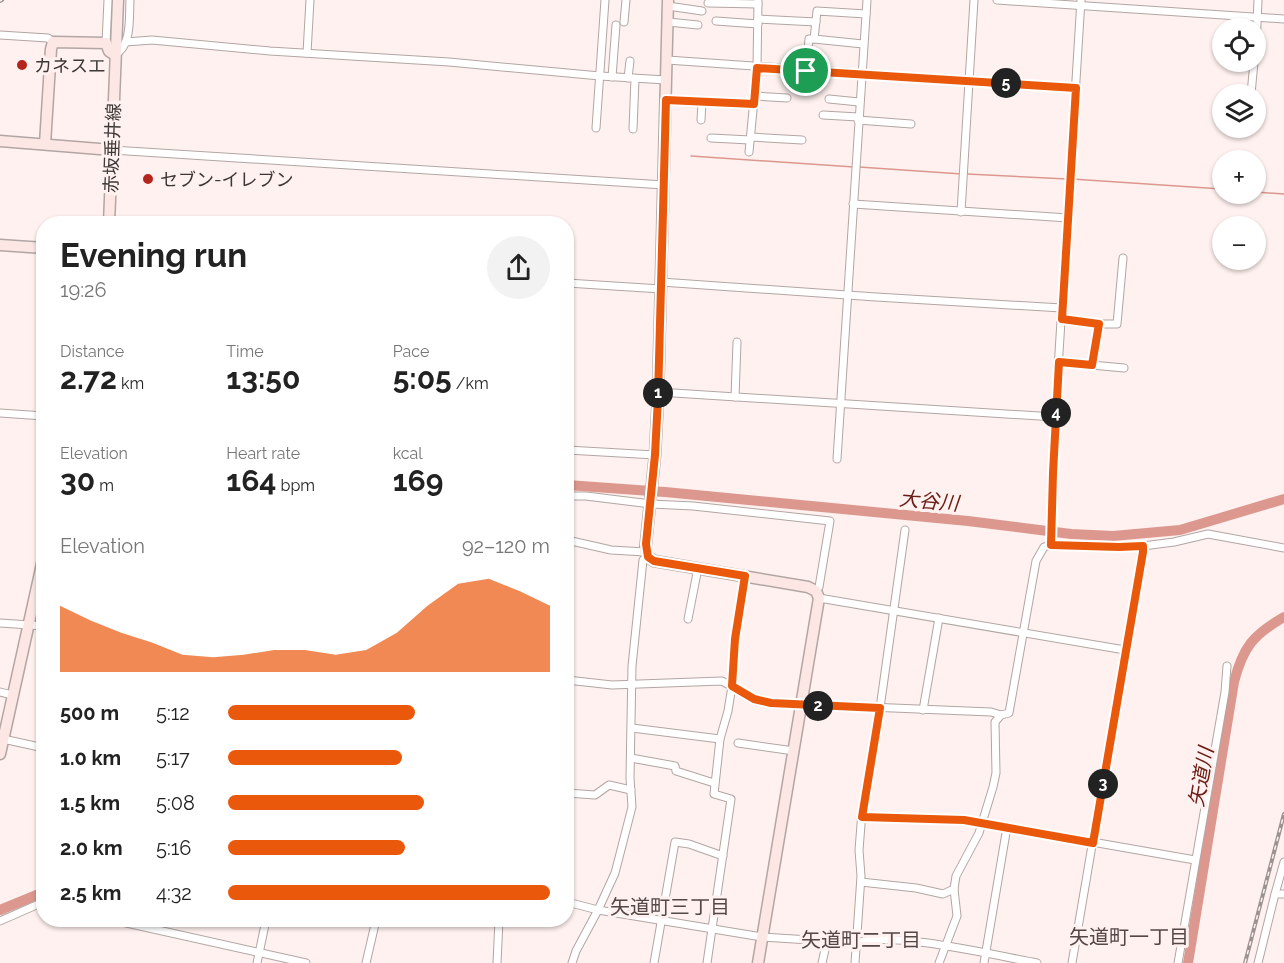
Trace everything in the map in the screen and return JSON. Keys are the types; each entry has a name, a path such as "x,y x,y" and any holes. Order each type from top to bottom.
{"street":[{"path":"108,0 106,43 109,51 115,55 121,52 126,42 130,0"},
{"name":"赤坂垂井線","path":"109,216 118,0"},
{"path":"307,52 310,0"},
{"path":"596,128 605,0"},
{"path":"624,22 626,0"},
{"path":"837,459 867,0"},
{"path":"961,212 974,0"},
{"path":"997,0 1081,3 1284,19"},
{"path":"1257,17 1258,0"},
{"path":"708,3 758,2 757,68 749,152"},
{"path":"572,963 615,873 632,807 632,666 651,503 658,392 668,3 702,11"},
{"path":"1051,543 1055,417 1081,3"},
{"path":"814,39 817,11 866,14"},
{"path":"716,21 816,22"},
{"path":"668,22 698,25"},
{"path":"612,77 616,25"},
{"path":"0,35 48,38 53,42 106,43"},
{"path":"806,71 809,39 863,44"},
{"path":"126,42 153,40 666,80"},
{"path":"45,144 53,42"},
{"path":"667,60 757,68 1076,88"},
{"path":"630,61 633,129"},
{"path":"666,100 702,102 787,98"},
{"path":"829,99 860,102"},
{"path":"701,120 702,102"},
{"path":"823,116 911,124"},
{"path":"711,138 802,140"},
{"path":"0,141 664,185"},
{"path":"853,204 1068,218"},
{"path":"0,244 36,247"},
{"path":"1062,319 1117,324 1123,258"},
{"path":"574,283 847,294 1062,308"},
{"path":"1092,365 1099,324"},
{"path":"735,397 737,342"},
{"path":"1059,362 1124,368"},
{"path":"658,392 1055,417"},
{"path":"0,413 36,415"},
{"path":"574,450 655,455"},
{"path":"574,496 614,498 830,521 802,705 758,963"},
{"path":"855,963 861,882 859,850 862,817 905,530"},
{"path":"574,681 600,684 722,681 754,699 771,703 991,712 1001,715 1009,713 1036,561 1044,547 1051,543 1143,546 1208,534 1284,548"},
{"path":"574,542 646,554 654,561 808,587 818,594 894,610 1125,650"},
{"path":"1072,963 1143,546"},
{"path":"688,619 698,568"},
{"path":"707,963 731,799 714,794 714,783 720,739 732,686 735,639 745,576"},
{"path":"0,754 36,588"},
{"path":"924,710 939,618"},
{"path":"0,623 36,626"},
{"path":"1178,963 1227,666"},
{"path":"0,693 12,695"},
{"path":"939,963 957,916 954,889 956,876 983,823 996,772 995,722 1001,715"},
{"path":"632,728 720,739"},
{"path":"3,740 36,746"},
{"path":"738,743 794,751"},
{"path":"631,758 675,766 676,771 714,783"},
{"path":"574,794 595,795 609,785 631,790"},
{"path":"862,817 964,820 1195,860"},
{"path":"984,963 1007,827"},
{"path":"654,963 675,842 689,844 723,856"},
{"path":"1258,963 1284,862"},
{"path":"861,882 916,888 943,894 954,889"},
{"path":"1275,894 1284,894"},
{"path":"0,921 36,905"},
{"path":"574,905 762,938 857,943 865,940 896,939 1037,963"},
{"path":"144,927 306,963"},
{"path":"257,963 264,927"},
{"path":"366,963 374,927"},
{"path":"497,963 499,927"},
{"path":"822,963 827,941"}],"waterway":[{"path":"691,156 854,167"},
{"path":"859,167 962,174"},
{"path":"967,174 1067,179"},
{"path":"1072,179 1212,188"},
{"path":"1266,193 1284,194"},
{"name":"大谷川","path":"574,486 665,492 968,521 1071,534 1113,536 1180,530 1284,499"},
{"name":"矢道川","path":"1188,963 1234,682 1241,660 1251,643 1264,630 1284,617"},
{"name":"大谷川","path":"0,910 36,895"}],"railway":[{"path":"1245,963 1284,814"}],"place":[{"name":"カネスエ","path":"22,65"},
{"name":"セブン-イレブン","path":"148,179"}],"district":[{"name":"矢道町三丁目","path":"670,907"},
{"name":"矢道町一丁目","path":"1129,937"},
{"name":"矢道町二丁目","path":"861,940"}],"route":[{"path":"757,68 806,71 1076,88 1062,319 1099,324 1092,365 1059,362 1051,545 1143,546 1093,843 964,820 862,817 880,708 771,703 754,699 732,686 735,639 745,576 654,561 645,552 655,455 658,398 666,100 754,104 757,68"}]}
